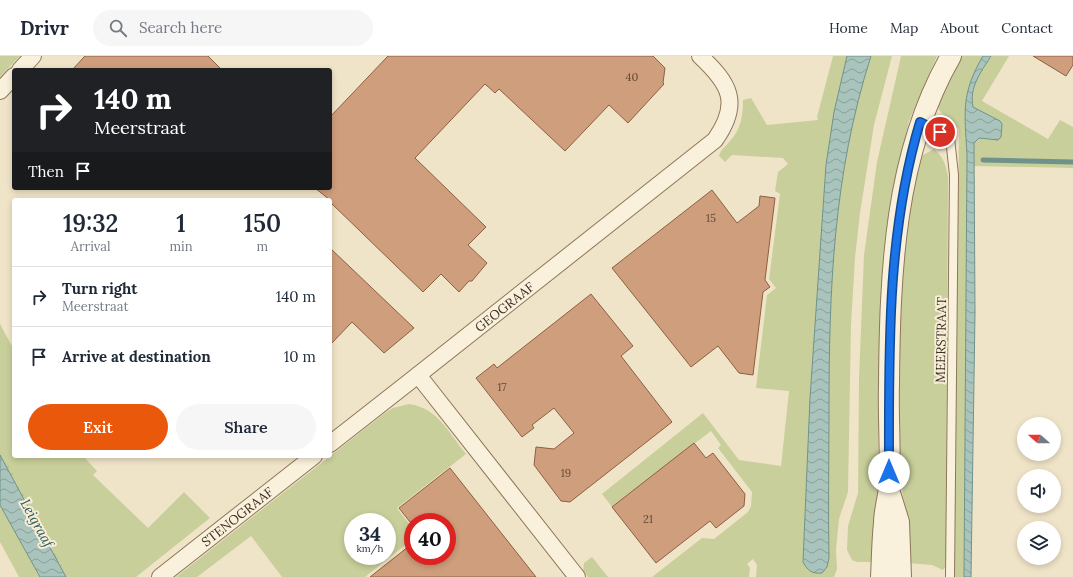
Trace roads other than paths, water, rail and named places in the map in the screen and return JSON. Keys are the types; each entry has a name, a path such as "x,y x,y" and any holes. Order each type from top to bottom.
{"street":[{"path":"22,68 33,56"},
{"name":"GEOGRAAF","path":"418,375 715,140 728,118 729,94 725,83 700,56"},
{"path":"881,573 884,522 889,487 889,383 893,267 904,183 920,122 937,81 950,56"},
{"path":"0,91 12,78"},
{"path":"332,442 418,375 577,577"},
{"name":"STENOGRAAF","path":"160,577 311,458"},
{"path":"889,487 899,522 901,573"}],"lane":[{"name":"MEERSTRAAT","path":"920,122 950,138 954,175 950,577"}],"water":[{"path":"847,56 871,56 858,100 848,145 836,233 832,277 829,367 829,558 827,567 822,573 819,573 811,571 803,562 810,398 826,165 834,112"},
{"path":"983,56 991,56 974,86 972,100 973,107 1000,121 1002,124 1001,137 998,140 979,138 974,143 975,313 971,577 964,577 967,156 965,116 967,93"},
{"path":"0,455 66,577 40,577 0,505"}],"waterway":[{"path":"983,160 1073,162"}],"water label":[{"name":"Leigraaf","path":"37,523"}]}
